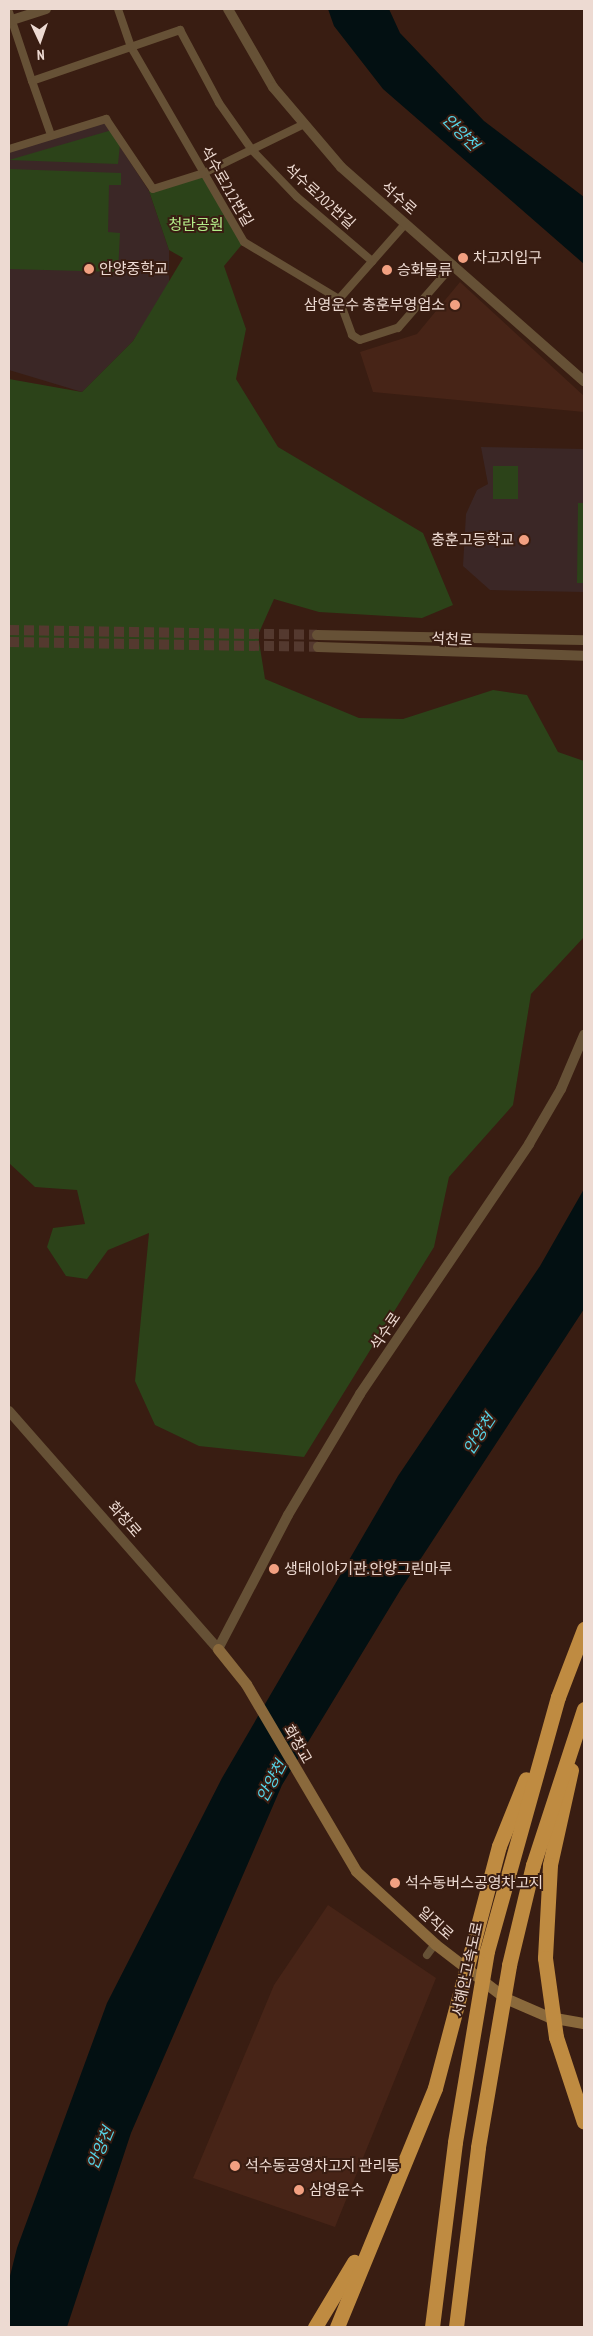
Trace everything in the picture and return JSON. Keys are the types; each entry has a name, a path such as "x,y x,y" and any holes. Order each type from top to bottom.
{"highway":[{"name":"서해안고속도로","path":"432,2327 476,2000 480,1948 558,1697 584,1629"},
{"path":"456,2327 499,2015 509,1965 532,1865 584,1711"},
{"path":"584,1711 550,1865 545,1915 548,1989 556,2038 584,2126"},
{"path":"337,2327 374,2229 423,2123 460,1992 480,1948"},
{"path":"315,2327 374,2229"}],"main road":[{"name":"화창교","path":"218,1649 246,1684 323,1819"},
{"name":"일직로","path":"323,1819 356,1871 435,1944 527,2010 584,2023"}],"street":[{"path":"46,9 10,18 51,135"},
{"name":"석수로212번길","path":"118,9 131,47 244,242 339,299"},
{"name":"석수로","path":"228,9 273,87 302,124 341,167 584,381"},
{"name":"석수로202번길","path":"131,47 180,30 219,103 252,150 297,197 372,261"},
{"path":"32,81 131,47"},
{"path":"9,149 106,119 153,189 204,173 302,124"},
{"path":"406,223 339,299 352,335 360,340 398,328 453,265"},
{"name":"석천로","path":"318,635 584,640"},
{"name":"석천로","path":"318,647 584,656"},
{"name":"석수로","path":"218,1649 288,1515 360,1394 529,1144 561,1089 584,1035"},
{"name":"화창로","path":"9,1411 218,1649"},
{"path":"427,1955 435,1944"}],"shaded area":[{"name":"안양중학교","path":"104,122 149,191 169,250 169,287 133,341 82,392 9,370 9,152"},
{"path":"460,282 584,396 584,412 373,392 360,352 417,334"},
{"name":"충훈고등학교","path":"481,447 584,449 584,592 490,590 463,566 466,514 477,490 488,484"},
{"path":"328,1905 436,1978 335,2227 193,2178 274,1985"}],"green space":[{"path":"112,130 120,144 118,164 9,160"},
{"path":"9,169 121,173 121,185 109,185 108,232 120,233 118,272 9,269"},
{"name":"청란공원","path":"204,173 244,242 224,266 246,329 236,379 278,447 423,533 453,605 422,618 319,612 274,599 258,635 265,679 359,718 403,719 493,690 527,695 558,752 584,761 584,937 531,994 513,1105 449,1177 434,1247 304,1457 199,1446 155,1425 135,1381 149,1233 108,1250 87,1279 66,1276 47,1247 53,1228 85,1224 77,1190 35,1187 9,1163 9,379 82,392 133,341 183,258 169,250 149,191"},
{"path":"493,466 518,466 518,499 493,499"},
{"path":"578,503 584,503 584,583 577,583"}],"water":[{"name":"안양천","path":"328,9 389,9 400,33 484,121 584,197 584,264 383,89 334,26"},
{"name":"안양천","path":"584,1189 584,1309 401,1589 282,1785 131,2133 67,2327 9,2327 9,2280 17,2248 107,2003 222,1778 398,1476 540,1266"}],"tunnel":[{"path":"9,630 317,635"},
{"path":"9,642 318,647"}],"place":[{"name":"차고지입구","path":"463,258"},
{"name":"안양중학교","path":"89,269"},
{"name":"승화물류","path":"387,270"},
{"name":"삼영운수 충훈부영업소","path":"455,305"},
{"name":"충훈고등학교","path":"524,540"},
{"name":"생태이야기관.안양그린마루","path":"274,1569"},
{"name":"석수동버스공영차고지","path":"395,1883"},
{"name":"석수동공영차고지 관리동","path":"235,2166"},
{"name":"삼영운수","path":"299,2190"}]}
